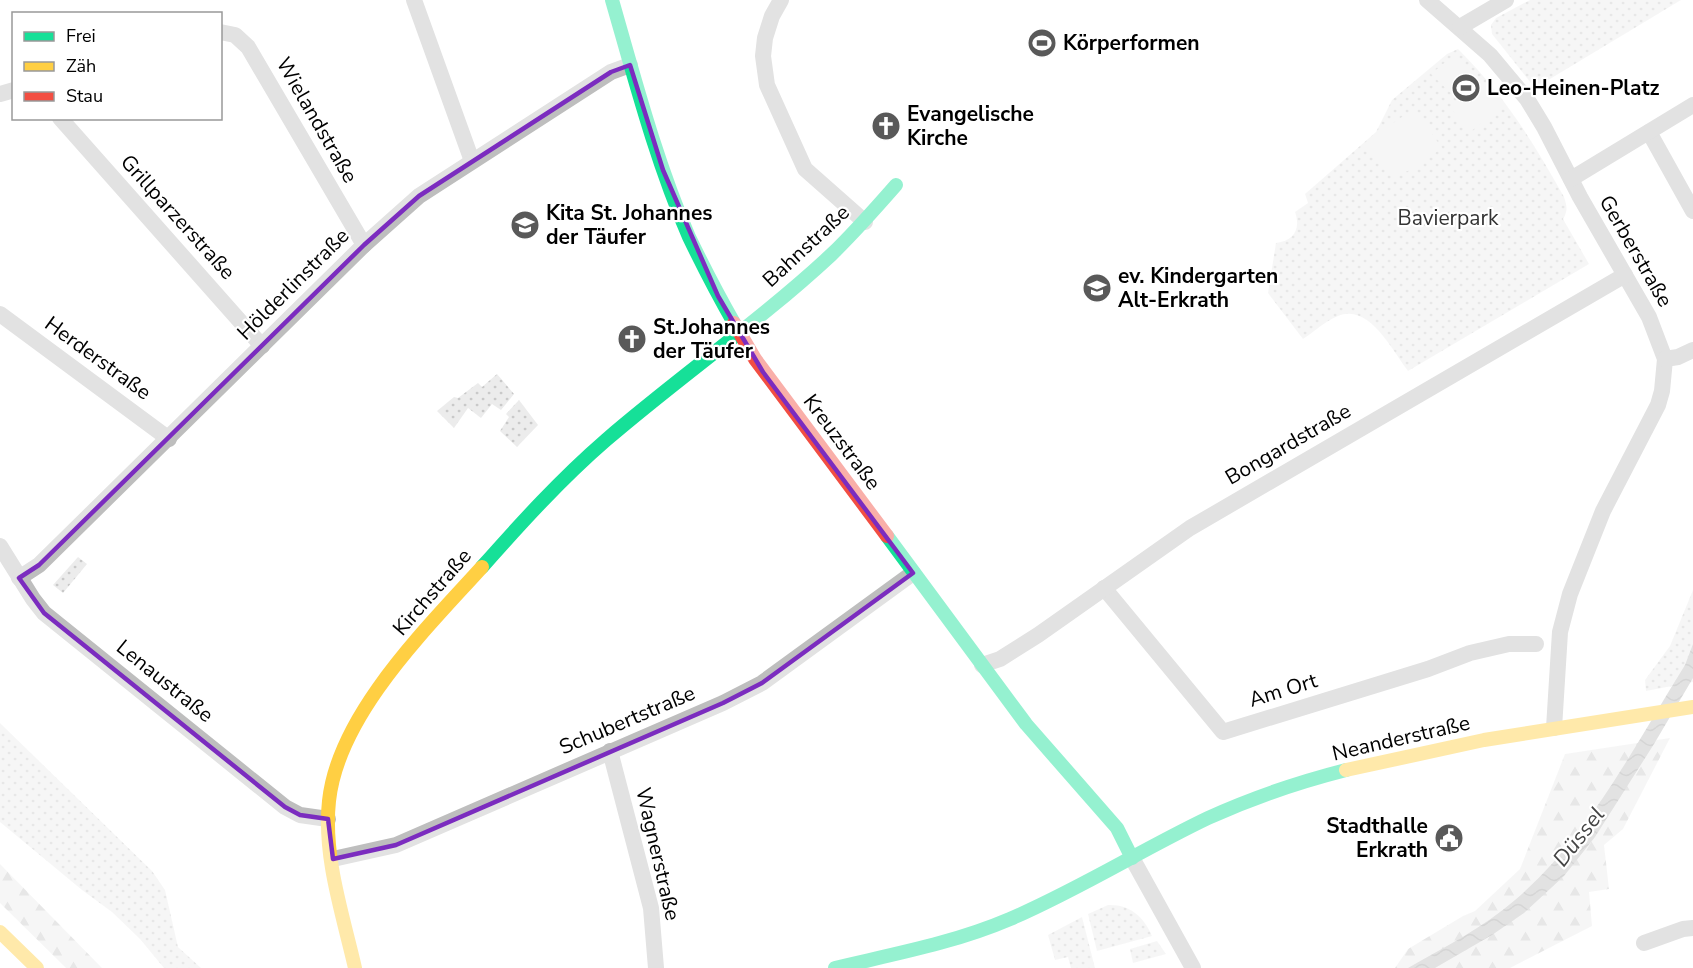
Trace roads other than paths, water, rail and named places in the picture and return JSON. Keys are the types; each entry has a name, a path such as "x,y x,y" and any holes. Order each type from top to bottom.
{"main road":[{"name":"Kreuzstraße","path":"612,0 663,170 682,220 738,332 763,372 1026,724 1117,828 1132,858"},
{"name":"Bahnstraße","path":"738,332 796,286 865,222 896,185"},
{"name":"Kirchstraße","path":"355,968 333,858 328,819 332,783 339,759 357,725 379,690 407,653 523,521 603,442 738,332"},
{"name":"Neanderstraße","path":"835,968 972,935 1011,919 1235,806 1279,790 1403,755 1554,728 1693,707"},
{"path":"0,932 37,968"}],"street":[{"path":"414,0 472,161"},
{"path":"781,0 772,16 765,38 763,56 767,85 797,156 805,169 865,222"},
{"name":"Gerberstraße","path":"1427,0 1461,27 1490,55 1527,99 1650,317 1665,359 1662,391 1658,405 1603,511 1570,594 1560,632 1554,728"},
{"path":"1461,27 1506,0"},
{"name":"Wielandstraße","path":"222,32 235,35 248,47 364,245"},
{"name":"Hölderlinstraße","path":"19,578 39,565 364,245 420,196 611,72 630,65"},
{"path":"1571,179 1693,105"},
{"name":"Grillparzerstraße","path":"62,120 262,346"},
{"path":"1649,132 1693,211"},
{"name":"Bongardstraße","path":"986,671 1182,532 1625,275"},
{"name":"Herderstraße","path":"0,314 169,439"},
{"path":"1665,359 1693,351"},
{"name":"Lenaustraße","path":"0,546 33,600 45,613 285,807 300,815 328,819"},
{"name":"Schubertstraße","path":"333,858 396,845 723,703 762,683 913,573"},
{"name":"Am Ort","path":"1104,588 1223,732 1428,669 1470,653 1509,645 1536,645"},
{"name":"Wagnerstraße","path":"610,751 651,908 656,968"},
{"path":"1132,858 1193,968"},
{"path":"1644,943 1683,929 1693,928"}],"water":[{"name":"Düssel","path":"1693,644 1693,678 1595,837 1564,876 1524,913 1492,935 1435,968 1408,968 1463,937 1503,910 1541,875 1565,848 1609,789 1685,665"}],"place":[{"name":"Körperformen","path":"1042,43"},
{"name":"Leo-Heinen-Platz","path":"1466,88"},
{"name":"Evangelische Kirche","path":"886,126"},
{"name":"Kita St. Johannes der Täufer","path":"525,225"},
{"name":"ev. Kindergarten Alt-Erkrath","path":"1097,288"},
{"name":"St.Johannes der Täufer","path":"632,339"},
{"name":"Stadthalle Erkrath","path":"1449,838"}],"park label":[{"name":"Bavierpark","path":"1448,218"}]}
